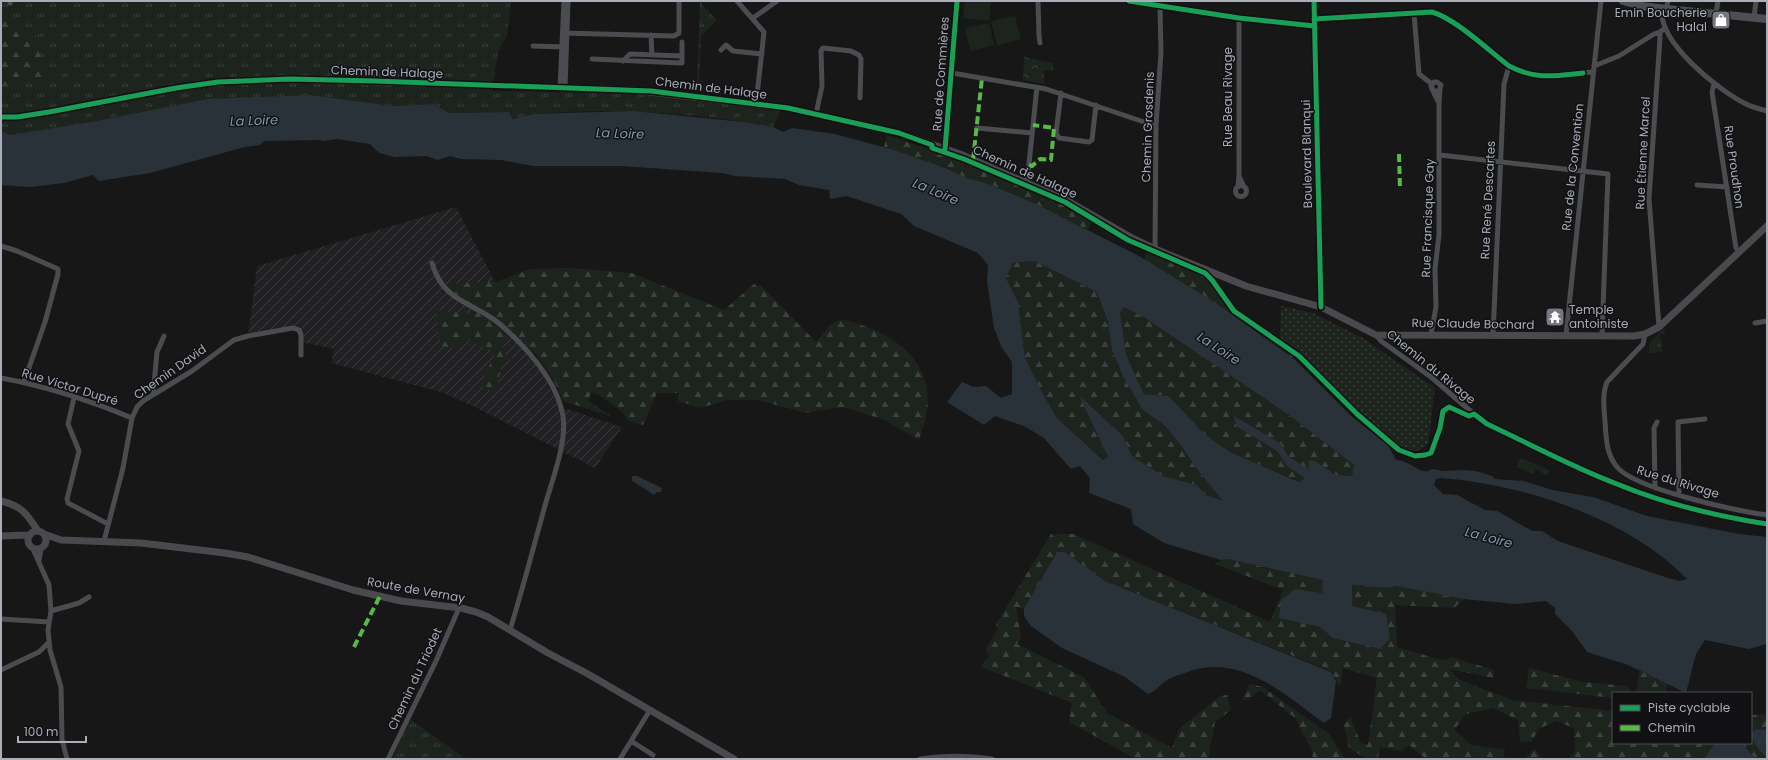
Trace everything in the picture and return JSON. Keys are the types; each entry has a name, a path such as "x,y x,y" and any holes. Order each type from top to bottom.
{"main road":[{"name":"Boulevard Blanqui","path":"1314,1 1321,307"},
{"path":"1623,1 1716,14 1767,19"},
{"name":"Chemin de Halage","path":"1,117 17,117 176,88 237,81 330,80 651,91 788,108 899,133 945,149 1027,183 1068,202 1132,238 1155,249 1246,286 1321,307 1376,335"},
{"name":"Rue Claude Bochard","path":"1376,335 1431,334 1493,336 1634,336 1645,334 1659,327 1767,226"},
{"path":"1,501 21,508 28,515 36,534"},
{"path":"32,548 28,541 36,534"},
{"path":"36,534 47,540 42,548 32,548 24,542 4,536 36,534"},
{"name":"Route de Vernay","path":"36,534 61,540 104,541 182,547 248,557 353,590 401,601 459,608 488,617 734,759"},
{"name":"Route de Vernay","path":"42,548 61,540"}],"street":[{"path":"564,1 565,34"},
{"path":"563,88 564,47 568,1"},
{"path":"565,34 674,36 679,33 679,1"},
{"path":"737,1 764,32 756,104"},
{"path":"753,18 777,1"},
{"name":"Rue de Commières","path":"945,149 957,1"},
{"path":"1038,1 1040,43"},
{"path":"1129,1 1239,18 1314,22 1432,12 1441,15 1509,66 1519,71 1541,77 1593,69 1663,30"},
{"name":"Rue de la Convention","path":"1566,335 1601,1"},
{"path":"1716,14 1718,1"},
{"path":"1754,18 1756,1"},
{"name":"Chemin Grosdenis","path":"1155,249 1156,126 1161,52 1160,6"},
{"path":"1665,6 1661,19 1663,30 1684,56 1714,84 1744,103 1767,111"},
{"name":"Rue Francisque Gay","path":"1414,14 1419,74 1432,86 1439,103"},
{"name":"Rue Beau Rivage","path":"1239,18 1238,176 1241,187"},
{"name":"Rue Étienne Marcel","path":"1659,327 1649,199 1663,30"},
{"path":"651,35 652,55"},
{"path":"592,60 682,63 682,42"},
{"path":"721,50 726,45 733,51 762,54"},
{"path":"533,46 564,47"},
{"path":"816,114 822,86 821,51 823,48 851,51 860,55 860,98"},
{"path":"623,61 630,54 682,56"},
{"name":"Rue René Descartes","path":"1493,336 1504,84 1509,66"},
{"path":"952,73 1037,87 1061,93 1156,126"},
{"name":"Rue Francisque Gay","path":"1431,334 1436,307 1435,269 1439,235 1440,155 1439,83 1434,82 1432,86"},
{"name":"Rue Proudhon","path":"1714,84 1712,92 1736,248 1739,252"},
{"path":"1432,86 1437,91 1440,89"},
{"path":"1027,183 1037,87"},
{"path":"1061,93 1056,133 1059,138 1089,142 1092,140 1096,105"},
{"path":"977,128 1032,133"},
{"path":"1440,155 1608,174 1602,335"},
{"path":"1697,185 1727,187"},
{"path":"1,246 17,251 58,269 45,322 24,382"},
{"path":"432,263 435,273 450,294 494,319 512,334 551,382 559,400 563,418 560,447 553,480 510,630"},
{"path":"1755,323 1767,321"},
{"name":"Chemin David","path":"104,541 122,468 132,418 137,407 153,395 192,371 234,340 293,328 299,330 301,335 301,355"},
{"name":"Rue du Rivage","path":"1645,334 1643,344 1607,382 1605,388 1606,439 1611,457 1616,466 1624,474 1655,488 1728,507 1767,515"},
{"name":"Chemin du Rivage","path":"1376,335 1381,341 1431,377 1474,414 1468,416 1453,408 1446,407 1443,411 1441,419"},
{"path":"153,395 157,352 164,336"},
{"name":"Rue Victor Dupré","path":"1,378 24,382 110,409 132,418"},
{"path":"74,398 68,424 79,451 67,499 68,503 108,524"},
{"path":"1679,495 1678,422 1705,419"},
{"path":"1655,488 1654,428 1657,422"},
{"path":"32,548 39,560 49,585 51,611 49,622 49,642 61,687 62,739 67,759"},
{"path":"39,560 42,548"},
{"path":"51,611 79,603 89,597"},
{"name":"Chemin du Triodet","path":"388,759 436,661 459,608"},
{"path":"1,618 49,622"},
{"path":"1,670 39,652 49,642"},
{"path":"620,759 650,710"},
{"path":"631,741 653,754"},
{"path":"920,759 948,755 992,759"}],"shaded area":[{"path":"456,207 560,407 622,427 595,468 475,407 441,392 331,363 334,349 301,342 301,335 293,328 248,336 257,266"}],"green space":[{"path":"1,1 511,1 507,36 498,51 492,91 632,93 781,109 773,127 715,118 624,111 532,114 511,119 509,112 450,113 432,104 393,106 310,95 96,121 10,135 1,131 1,87 45,76 36,36 1,19"},
{"path":"700,1 702,1 702,5 717,20 701,36 699,84 697,84"},
{"path":"965,1 991,1 989,21 963,18"},
{"path":"1015,16 1021,39 997,45 991,21"},
{"path":"1,19 36,36 45,76 1,87"},
{"path":"989,23 994,45 970,51 965,28"},
{"path":"1024,57 1053,63 1053,71 1044,71 1044,84 1023,80"},
{"path":"887,135 969,163 1077,211 1092,220 1088,230 1034,203 989,184 967,178 945,168 884,147"},
{"path":"1147,251 1209,277 1234,313 1291,351 1294,359 1216,303 1144,260"},
{"path":"1034,261 1097,292 1108,322 1112,350 1123,376 1142,409 1165,426 1183,448 1196,468 1224,502 1206,495 1197,485 1163,476 1132,456 1123,436 1080,396 1108,457 1104,460 1057,418 1025,358 1018,302 1006,278 1013,263"},
{"path":"569,268 632,273 724,310 754,284 761,286 816,342 834,322 843,320 879,332 899,344 908,352 921,370 927,389 928,404 924,425 919,440 885,420 843,407 806,413 757,400 727,400 701,408 678,401 679,393 657,393 643,425 629,421 621,411 599,395 591,393 588,400 610,416 563,401 553,379 547,370 535,354 510,329 501,352 513,359 502,364 495,394 480,385 496,352 465,339 455,349 443,346 438,335 436,310 473,314 479,307 451,291 449,284 495,282 531,269"},
{"path":"1281,306 1313,313 1361,337 1435,388 1428,444 1412,452 1405,451 1361,418 1307,359 1280,337"},
{"path":"1124,307 1145,318 1289,415 1354,465 1352,476 1336,475 1313,460 1310,470 1289,457 1280,443 1235,417 1236,426 1277,451 1287,466 1306,478 1300,482 1230,452 1204,434 1169,396 1144,394 1126,354 1120,313"},
{"path":"1664,328 1665,334 1660,334 1662,352 1649,353 1649,343"},
{"path":"1521,458 1550,470 1547,476 1536,469 1533,474 1516,467"},
{"path":"1051,534 1074,534 1270,622 1283,590 1215,564 1221,560 1228,559 1323,580 1322,593 1296,589 1279,618 1320,627 1333,638 1351,606 1352,585 1388,588 1396,586 1464,599 1454,608 1395,605 1397,647 1441,660 1453,658 1495,670 1493,678 1449,669 1460,680 1512,700 1612,711 1612,744 1714,744 1704,759 1568,759 1575,751 1574,728 1555,721 1539,729 1531,742 1520,741 1518,720 1493,708 1466,714 1454,730 1473,746 1505,749 1503,759 1426,759 1409,745 1401,751 1380,747 1378,759 1367,759 1349,748 1344,725 1350,717 1361,743 1368,745 1377,678 1343,668 1340,687 1331,671 1105,581 1065,552 1057,552 1024,609 1016,607 1021,638 1017,644 1084,677 1107,713 1172,748 1179,729 1220,696 1227,695 1231,710 1215,722 1208,759 1136,759 1069,722 1072,703 982,667 985,660 989,658 986,649 998,628 996,624"},
{"path":"1529,668 1583,682 1627,686 1631,692 1612,692 1612,698 1526,688"},
{"path":"1640,671 1668,684 1665,692 1636,692"},
{"path":"1250,684 1263,687 1329,734 1345,759 1312,759 1313,753 1295,718 1260,690 1249,699 1242,700"},
{"path":"1767,714 1767,730 1755,729 1762,753 1767,757 1767,759 1756,759 1742,744 1752,744 1752,715"},
{"path":"410,719 466,759 392,759"},
{"path":"1535,749 1542,759 1526,759 1528,755"}],"water":[{"name":"La Loire","path":"310,95 393,106 432,104 450,113 509,112 512,119 533,114 633,111 744,122 773,127 783,132 792,128 835,134 894,150 945,168 967,178 989,184 1034,203 1137,255 1216,303 1294,359 1352,417 1388,445 1396,460 1423,471 1432,469 1443,471 1476,471 1492,476 1495,479 1524,481 1552,490 1593,497 1647,516 1739,534 1767,537 1767,644 1749,649 1705,640 1696,654 1686,692 1684,692 1628,665 1587,652 1572,631 1555,614 1555,608 1546,601 1515,604 1464,599 1396,586 1388,588 1352,585 1352,606 1386,614 1390,638 1381,649 1333,638 1320,627 1279,618 1281,600 1296,589 1322,593 1323,580 1228,559 1221,560 1164,543 1133,524 1131,509 1089,493 1090,478 1080,466 1071,469 1044,438 1024,426 995,416 984,425 947,402 962,382 974,387 986,386 1001,398 1012,394 1012,362 1002,348 994,328 987,281 988,265 978,253 914,226 901,214 847,196 830,199 829,190 799,185 785,179 735,176 722,173 621,166 533,166 501,160 461,159 450,156 438,160 427,156 395,157 379,153 370,144 337,139 323,141 264,141 260,145 245,147 150,173 99,181 93,175 64,183 30,187 1,185 1,131 10,135 96,121 208,99","holes":["1034,261 1097,292 1108,322 1112,350 1123,376 1142,409 1165,426 1223,501 1206,495 1197,485 1163,476 1132,456 1123,436 1079,395 1108,457 1103,460 1057,418 1025,358 1018,302 1006,278 1013,263","1124,307 1145,318 1289,415 1354,465 1352,476 1336,475 1313,460 1308,461 1309,469 1289,457 1280,443 1234,416 1236,426 1277,451 1287,466 1305,478 1299,482 1230,452 1204,434 1169,396 1144,394 1126,354 1120,313","1440,478 1505,488 1572,508 1605,522 1635,538 1663,557 1687,579 1680,581 1668,578 1558,541 1542,531 1532,531 1497,511 1485,510 1457,495 1443,494 1434,485 1436,479"]},
{"path":"632,476 637,476 662,488 661,492 657,492 654,495 632,481"},
{"path":"1057,552 1065,552 1105,581 1331,672 1336,681 1331,718 1324,723 1279,690 1246,673 1229,668 1211,667 1193,670 1167,680 1153,692 1148,694 1125,677 1062,648 1031,626 1024,616 1024,609"},
{"path":"1755,729 1767,730 1767,757 1760,751 1753,740 1752,737"},
{"path":"1714,744 1742,744 1756,759 1704,759"}],"marked path":[{"path":"973,160 982,78"},
{"path":"1029,165 1032,166 1040,159 1051,160 1054,128 1033,125"},
{"path":"1399,154 1400,189"},
{"path":"354,647 380,596"}],"cycle path":[{"path":"945,149 957,1"},
{"path":"1129,1 1239,18 1314,26"},
{"path":"1314,1 1321,307"},
{"path":"1314,19 1432,12 1451,21 1461,28 1509,66 1528,73 1545,76 1583,73"},
{"path":"1,117 17,117 49,112 176,88 218,82 289,79 651,91 788,108 899,133 932,145 932,148 964,159 1065,202 1128,240 1205,273 1212,280 1234,311 1299,356 1357,414 1399,450 1415,456 1431,453 1440,428 1443,411 1449,407 1469,416 1474,414 1487,424 1551,455 1600,477 1654,498 1729,517 1767,524"}],"place":[{"name":"Emin Boucherie Halal","path":"1721,20"},
{"name":"Temple antoiniste","path":"1555,317"}]}
